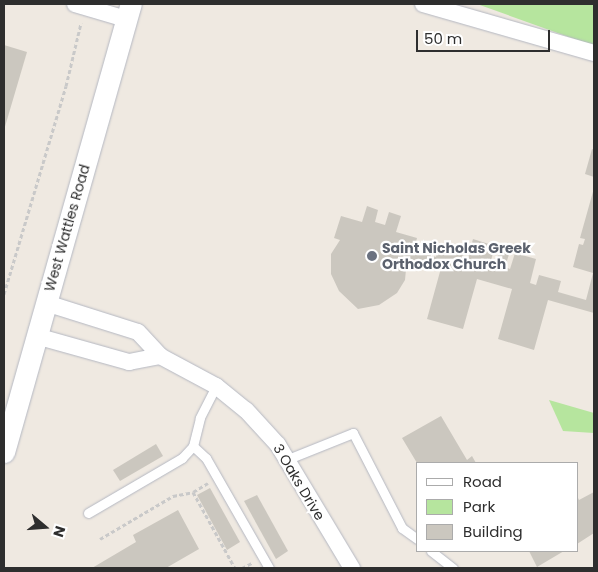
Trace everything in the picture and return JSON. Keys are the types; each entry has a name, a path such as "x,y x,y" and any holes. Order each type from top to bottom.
{"street":[{"path":"422,4 594,53"},
{"path":"78,10 129,12"},
{"name":"West Wattles Road","path":"4,452 129,12"},
{"name":"3 Oaks Drive","path":"46,303 138,332 160,356 216,386 266,430 288,459 352,568"},
{"path":"36,336 129,362 160,356"}],"lane":[{"path":"88,512 182,458 193,446 200,418 216,386"},
{"path":"288,459 353,433 402,528 416,539"},
{"path":"193,446 206,458 269,568"},
{"path":"432,552 453,568"}],"path":[{"path":"4,294 66,86 78,10"},
{"path":"100,539 173,496 193,492 209,482"},
{"path":"193,492 236,568"},
{"path":"242,568 253,562 256,568"}],"green space":[{"path":"477,4 594,4 594,46"},
{"path":"549,400 594,413 594,433 563,431"}],"building":[{"path":"4,45 27,52 4,130"},
{"path":"592,149 594,150 594,177 585,174"},
{"path":"594,188 594,313 548,300 534,350 498,339 512,289 477,279 463,329 427,319 441,268 407,259 405,280 397,293 379,305 358,309 339,291 331,274 331,254 340,240 334,238 341,216 362,222 367,206 378,210 375,222 385,225 389,212 401,216 396,232 417,238 414,250 436,257 439,246 464,253 461,264 466,265 473,239 495,246 490,264 495,265 501,245 511,248 505,267 510,269 515,253 536,259 530,283 536,285 539,275 561,281 558,292 586,300 593,273 573,267 579,244 583,245 585,239 580,238"},
{"path":"441,416 467,460 472,456 475,462 416,462 402,438"},
{"path":"156,444 163,456 120,481 113,470"},
{"path":"210,488 240,542 227,550 197,495"},
{"path":"594,492 594,533 578,543 578,498 579,500"},
{"path":"257,495 288,551 276,559 244,501"},
{"path":"178,510 199,549 166,568 92,568 136,542 133,535"},
{"path":"530,552 562,552 537,567"}],"place":[{"name":"Saint Nicholas Greek Orthodox Church","path":"372,256"}]}
